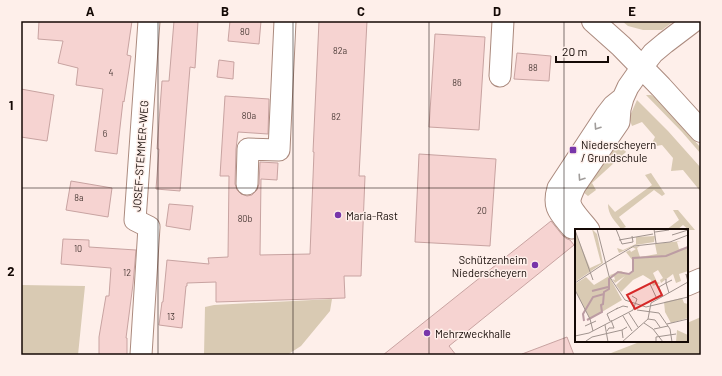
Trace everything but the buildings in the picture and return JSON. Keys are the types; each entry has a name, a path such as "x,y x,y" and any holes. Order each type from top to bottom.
{"main road":[{"path":"593,21 621,46 661,86 701,131"}],"street":[{"name":"JOSEF-STEMMER-WEG","path":"141,355 149,227 135,220 149,21"},
{"path":"247,184 248,149 279,150 285,21"},
{"path":"500,76 503,21"},
{"path":"588,229 570,205 571,194 575,186 619,122 623,98 642,67 653,53 676,33 694,21"},
{"path":"575,233 556,206 556,194 558,188 606,115 613,106 623,98"},
{"path":"688,286 701,280"}],"shaded area":[{"path":"622,21 674,21 662,30 643,30 628,26"},
{"path":"646,95 651,95 657,98 701,148 701,154 682,132"},
{"path":"637,100 668,131 701,168 701,192 683,170 671,171 673,158 662,145 650,147 655,137 642,122 632,126 629,118"},
{"path":"614,135 626,152 592,183 596,190 588,196 579,189"},
{"path":"651,173 665,194 662,196 654,190 619,217 626,227 621,229 611,215 608,204 615,212 652,185 645,175"},
{"path":"673,210 678,210 695,230 689,230 683,225 678,229 667,229 679,220"},
{"path":"21,285 85,286 78,355 21,355"},
{"path":"332,299 330,311 301,346 287,355 204,355 205,307 214,305"},
{"path":"701,317 701,355 606,355 639,342 688,342 688,323"}],"place":[{"name":"Niederscheyern / Grundschule","path":"573,150"},
{"name":"Maria-Rast","path":"338,215"},
{"name":"Schützenheim Niederscheyern","path":"535,265"},
{"name":"Mehrzweckhalle","path":"427,333"}]}
